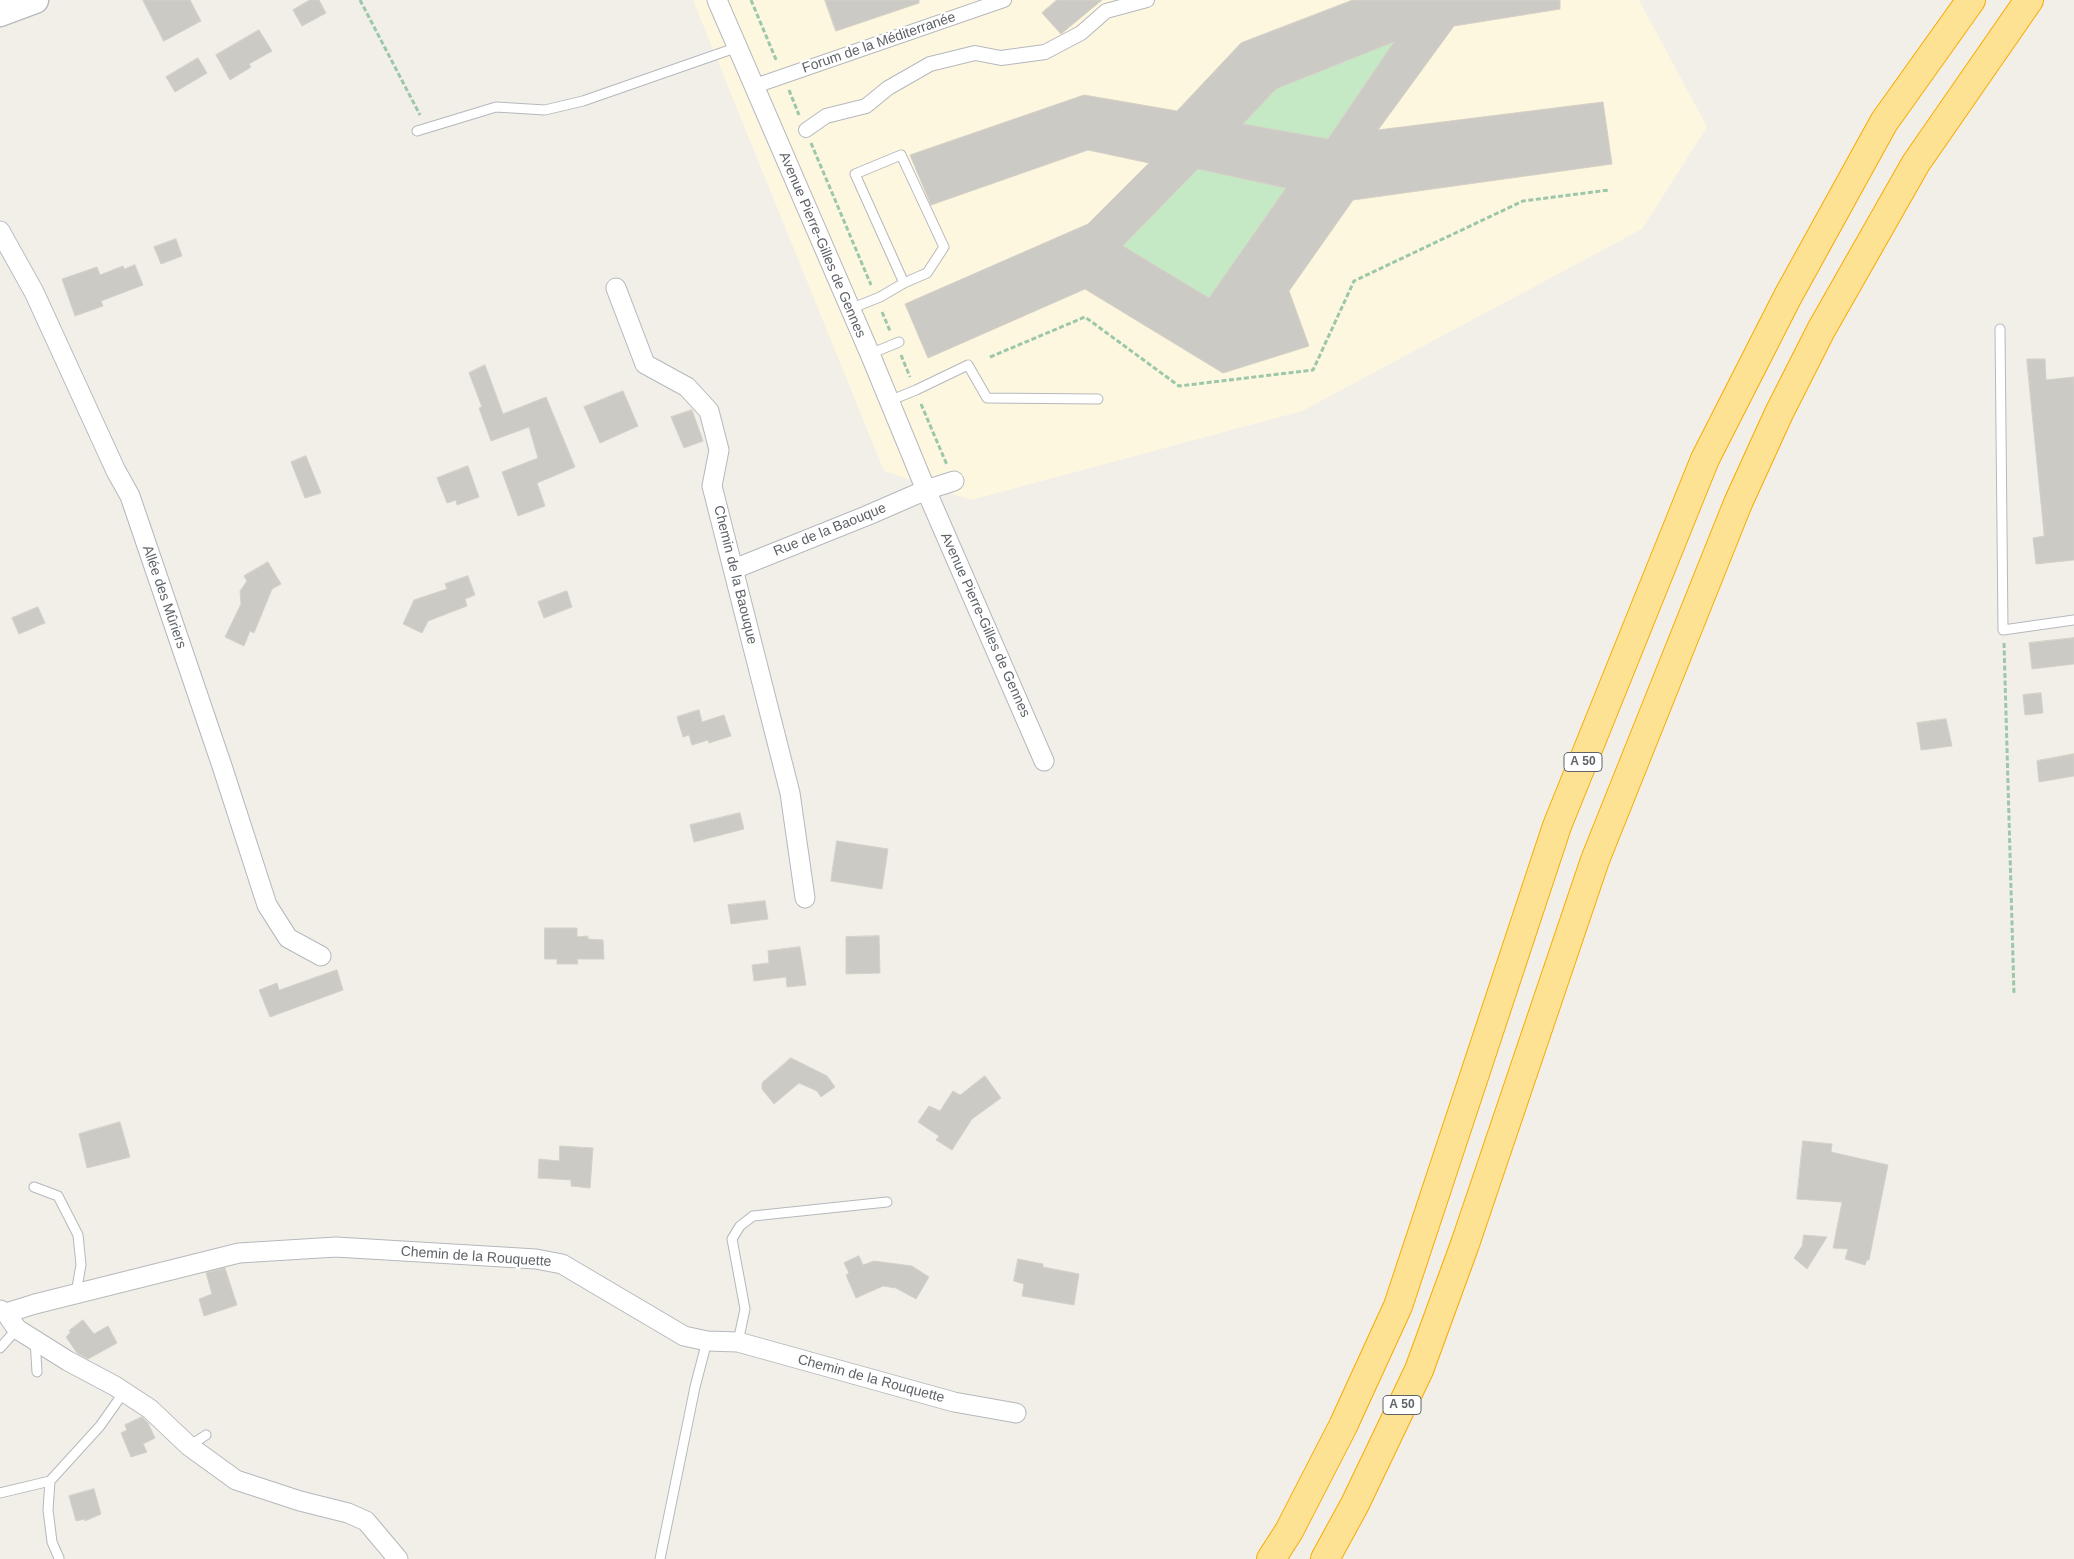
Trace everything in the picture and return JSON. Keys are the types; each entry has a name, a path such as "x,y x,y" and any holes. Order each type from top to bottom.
{"highway":[{"name":"A 50","path":"1272,1559 1289,1531 1343,1426 1398,1306 1557,826 1705,459 1788,296 1884,122 1971,0"},
{"name":"A 50","path":"1325,1559 1355,1504 1419,1370 1468,1234 1594,860 1742,494 1779,413 1821,330 1916,162 2029,0"}],"main road":[{"path":"0,13 30,1"}],"street":[{"name":"Avenue Pierre-Gilles de Gennes","path":"717,0 1044,761"},
{"name":"Forum de la Méditerranée","path":"755,86 1004,0"},
{"path":"806,130 826,116 866,106 888,88 930,64 975,53 1001,58 1045,52 1081,33 1106,11 1147,0"},
{"name":"Allée des Mûriers","path":"0,231 34,292 116,472 130,496 267,904 288,938 321,956"},
{"name":"Chemin de la Baouque","path":"616,288 645,364 687,386 709,411 719,450 712,486 790,793 804,898"},
{"path":"926,490 954,481"},
{"name":"Rue de la Baouque","path":"734,569 926,490"},
{"name":"Chemin de la Rouquette","path":"3,1312 239,1253 336,1247 536,1259 562,1264 684,1336 707,1341 738,1342 954,1402 1016,1413"},
{"path":"3,1312 17,1329 150,1409 189,1446 236,1480 300,1501 348,1513 366,1521 398,1559"}],"lane":[{"path":"417,131 496,107 545,110 583,101 738,47"},
{"path":"850,309 927,273 944,247 900,155 855,174 904,283"},
{"path":"2000,329 2003,630 2074,620"},
{"path":"870,354 899,342"},
{"path":"889,401 968,365 987,398 1098,399"},
{"path":"34,1187 58,1196 78,1235 81,1265 76,1293"},
{"path":"738,1342 745,1310 732,1239 740,1226 753,1216 887,1202"},
{"path":"0,1348 17,1329"},
{"path":"35,1340 37,1372"},
{"path":"660,1559 695,1387 707,1341"},
{"path":"0,1493 50,1481 100,1426 124,1392"},
{"path":"189,1446 206,1435"},
{"path":"50,1481 48,1510 52,1542 59,1558"}],"path":[{"path":"360,0 428,129"},
{"path":"751,0 876,298"},
{"path":"990,357 1085,317 1179,386 1313,370 1354,281 1523,201 1609,190"},
{"path":"2003,630 2014,994"}],"shaded area":[{"path":"693,0 1639,0 1707,127 1642,229 1302,411 971,500 884,471"}],"green space":[{"path":"1394,42 1328,139 1243,124 1276,89"},
{"path":"1198,169 1286,188 1209,298 1123,246"}],"building":[{"path":"143,0 190,0 201,21 164,41"},
{"path":"310,0 319,0 326,13 302,26 293,10"},
{"path":"825,0 919,0 919,3 836,31"},
{"path":"1057,0 1102,0 1061,34 1042,13"},
{"path":"1353,0 1560,0 1560,9 1454,26 1378,130 1603,102 1612,164 1353,200 1289,291 1309,346 1223,373 1085,289 928,358 905,304 1088,224 1149,163 1088,150 931,205 910,155 1084,95 1177,111 1241,43","holes":["1394,42 1328,139 1243,124 1276,89","1198,169 1286,188 1209,298 1123,246"]},
{"path":"259,30 272,51 249,64 251,67 230,80 216,55"},
{"path":"198,58 207,73 175,92 166,77"},
{"path":"176,239 182,256 161,264 154,247"},
{"path":"135,265 143,285 101,301 103,306 75,316 62,279 97,267 100,275 123,266 124,269"},
{"path":"2027,359 2045,359 2046,380 2074,377 2074,560 2036,564 2033,538 2044,536"},
{"path":"485,365 503,414 546,397 575,467 537,483 545,506 518,516 502,472 538,458 529,427 491,441 479,408 482,407 469,373"},
{"path":"623,391 638,426 600,443 584,407"},
{"path":"692,410 703,441 684,448 671,417"},
{"path":"306,456 321,493 305,498 291,462"},
{"path":"468,466 479,497 457,505 456,500 447,503 437,478"},
{"path":"268,562 281,584 272,589 254,633 250,631 244,646 225,637 241,604 240,591 247,581 244,576"},
{"path":"468,576 475,595 465,599 467,606 428,621 422,633 403,624 414,600 447,589 445,584"},
{"path":"567,591 572,607 544,618 538,602"},
{"path":"38,607 45,623 19,634 12,618"},
{"path":"2074,638 2074,664 2032,669 2029,643"},
{"path":"2041,693 2043,713 2025,715 2023,695"},
{"path":"699,710 702,722 724,715 731,736 709,743 708,740 692,745 689,735 683,737 677,717"},
{"path":"1946,719 1952,746 1921,750 1917,723"},
{"path":"2074,754 2074,776 2039,782 2037,761"},
{"path":"740,813 744,829 694,842 690,825"},
{"path":"837,841 888,849 882,889 831,881"},
{"path":"765,901 768,919 731,924 728,905"},
{"path":"545,928 577,928 577,937 588,936 588,939 603,940 604,959 577,959 578,964 557,964 557,959 545,959"},
{"path":"879,936 880,973 846,974 846,937"},
{"path":"800,947 806,985 787,987 786,977 754,981 752,965 769,963 768,951"},
{"path":"337,970 343,990 270,1017 259,990 277,983 279,990"},
{"path":"791,1058 827,1076 835,1087 821,1097 817,1091 799,1083 774,1104 762,1089 762,1083"},
{"path":"985,1076 1001,1098 972,1119 952,1150 936,1140 939,1136 918,1122 929,1106 940,1111 953,1091 960,1095"},
{"path":"120,1122 130,1157 87,1168 79,1134"},
{"path":"1803,1141 1832,1144 1831,1152 1888,1165 1869,1260 1867,1260 1865,1265 1845,1259 1848,1249 1833,1248 1842,1202 1797,1199"},
{"path":"560,1146 593,1148 590,1188 571,1186 571,1180 538,1178 539,1159 559,1161"},
{"path":"1804,1235 1827,1237 1807,1269 1794,1258 1802,1246"},
{"path":"859,1256 863,1265 874,1261 912,1266 929,1277 916,1299 896,1288 883,1286 856,1298 846,1275 849,1273 844,1263"},
{"path":"1018,1259 1043,1264 1043,1267 1079,1274 1074,1305 1022,1296 1024,1284 1014,1281"},
{"path":"225,1268 237,1305 204,1316 199,1299 212,1294 206,1273"},
{"path":"83,1320 94,1334 108,1326 117,1343 88,1359 77,1353 66,1337 71,1332 69,1331"},
{"path":"142,1417 148,1423 155,1438 143,1444 147,1452 131,1457 121,1433 127,1430 125,1425"},
{"path":"94,1489 101,1514 85,1521 85,1519 76,1521 69,1496"}]}
